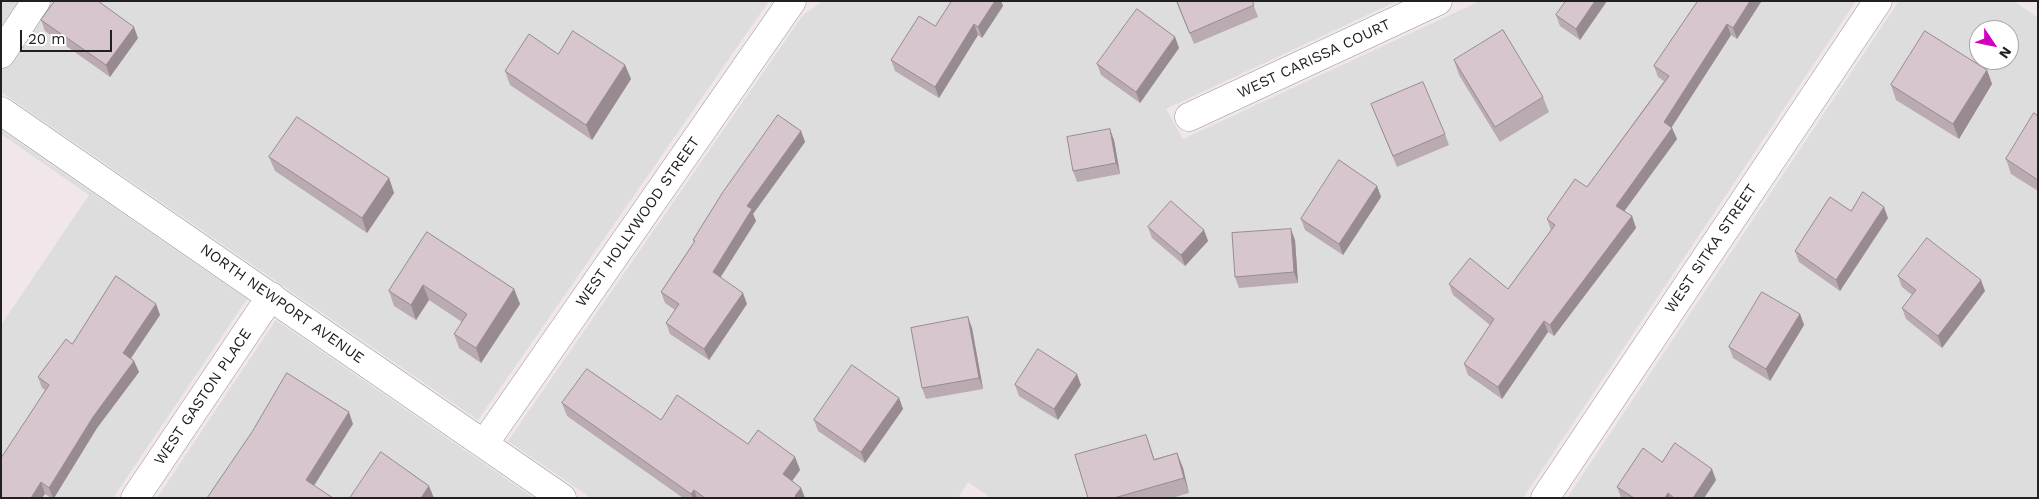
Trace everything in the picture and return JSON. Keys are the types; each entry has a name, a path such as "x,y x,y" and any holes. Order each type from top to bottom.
{"street":[{"path":"1,54 36,1"},
{"name":"WEST HOLLYWOOD STREET","path":"484,444 792,1"},
{"name":"WEST CARISSA COURT","path":"1189,117 1438,1"},
{"name":"WEST SITKA STREET","path":"1545,498 1878,1"},
{"name":"NORTH NEWPORT AVENUE","path":"1,111 562,498"},
{"name":"WEST GASTON PLACE","path":"135,498 271,296"}],"shaded area":[{"path":"1,1 769,1 478,420 1,92"},
{"path":"823,1 1397,1 1166,109 1183,139 1480,1 1856,1 1523,498 991,498 968,482 958,498 591,498 508,441 803,15"},
{"path":"1899,1 2014,1 2038,18 2038,498 1567,498"},
{"path":"1,130 247,299 113,498 1,498 1,325 89,195 1,134"},
{"path":"276,320 534,498 157,498"}],"building":[{"path":"55,1 98,1 134,27 106,65 41,20"},
{"path":"952,1 995,1 978,27 974,24 935,87 891,60 919,16 935,26"},
{"path":"1177,1 1252,1 1254,5 1190,33"},
{"path":"1566,1 1595,1 1576,29 1556,15"},
{"path":"1698,1 1750,1 1733,28 1727,24 1664,122 1672,128 1616,206 1632,216 1550,325 1544,321 1498,387 1464,364 1494,319 1449,284 1470,258 1508,289 1555,225 1547,219 1575,179 1587,187 1669,76 1654,66"},
{"path":"1137,9 1175,37 1136,92 1097,64"},
{"path":"1503,30 1543,97 1495,127 1454,60"},
{"path":"573,31 625,65 586,125 505,71 529,34 558,54"},
{"path":"1925,31 1969,59 1969,70 1987,70 1953,124 1891,85"},
{"path":"1423,82 1445,134 1393,156 1371,104"},
{"path":"2034,113 2038,116 2038,180 2006,159"},
{"path":"778,115 801,131 747,206 752,209 713,272 743,293 704,349 666,323 679,304 661,292 695,241 693,240 723,192"},
{"path":"297,117 389,178 362,218 269,157"},
{"path":"1110,129 1116,163 1073,171 1067,137"},
{"path":"1339,160 1377,186 1339,244 1301,219"},
{"path":"1863,192 1884,207 1836,280 1795,251 1830,197 1851,211"},
{"path":"1171,201 1204,230 1181,255 1148,227"},
{"path":"1291,229 1294,272 1235,277 1232,233"},
{"path":"427,232 514,289 476,348 454,334 467,314 423,285 411,305 389,291"},
{"path":"1927,238 1981,280 1938,336 1902,308 1916,290 1898,276"},
{"path":"116,276 156,304 123,353 134,361 93,417 49,488 41,482 31,498 1,498 1,458 49,385 38,377 66,339 72,344"},
{"path":"1762,292 1800,314 1766,369 1729,347"},
{"path":"968,317 979,378 922,388 911,328"},
{"path":"1038,349 1077,374 1054,409 1015,385"},
{"path":"852,365 899,398 861,452 814,420"},
{"path":"587,369 661,420 677,395 748,444 758,430 795,457 783,474 801,488 795,496 797,498 705,498 694,490 691,494 562,403"},
{"path":"287,373 349,412 306,480 333,498 207,498 252,432"},
{"path":"1146,435 1154,460 1177,453 1184,478 1114,498 1088,498 1075,455"},
{"path":"1675,443 1712,469 1693,498 1674,498 1668,493 1665,498 1634,498 1617,487 1643,448 1662,462"},
{"path":"381,452 429,486 421,498 350,498"}]}
